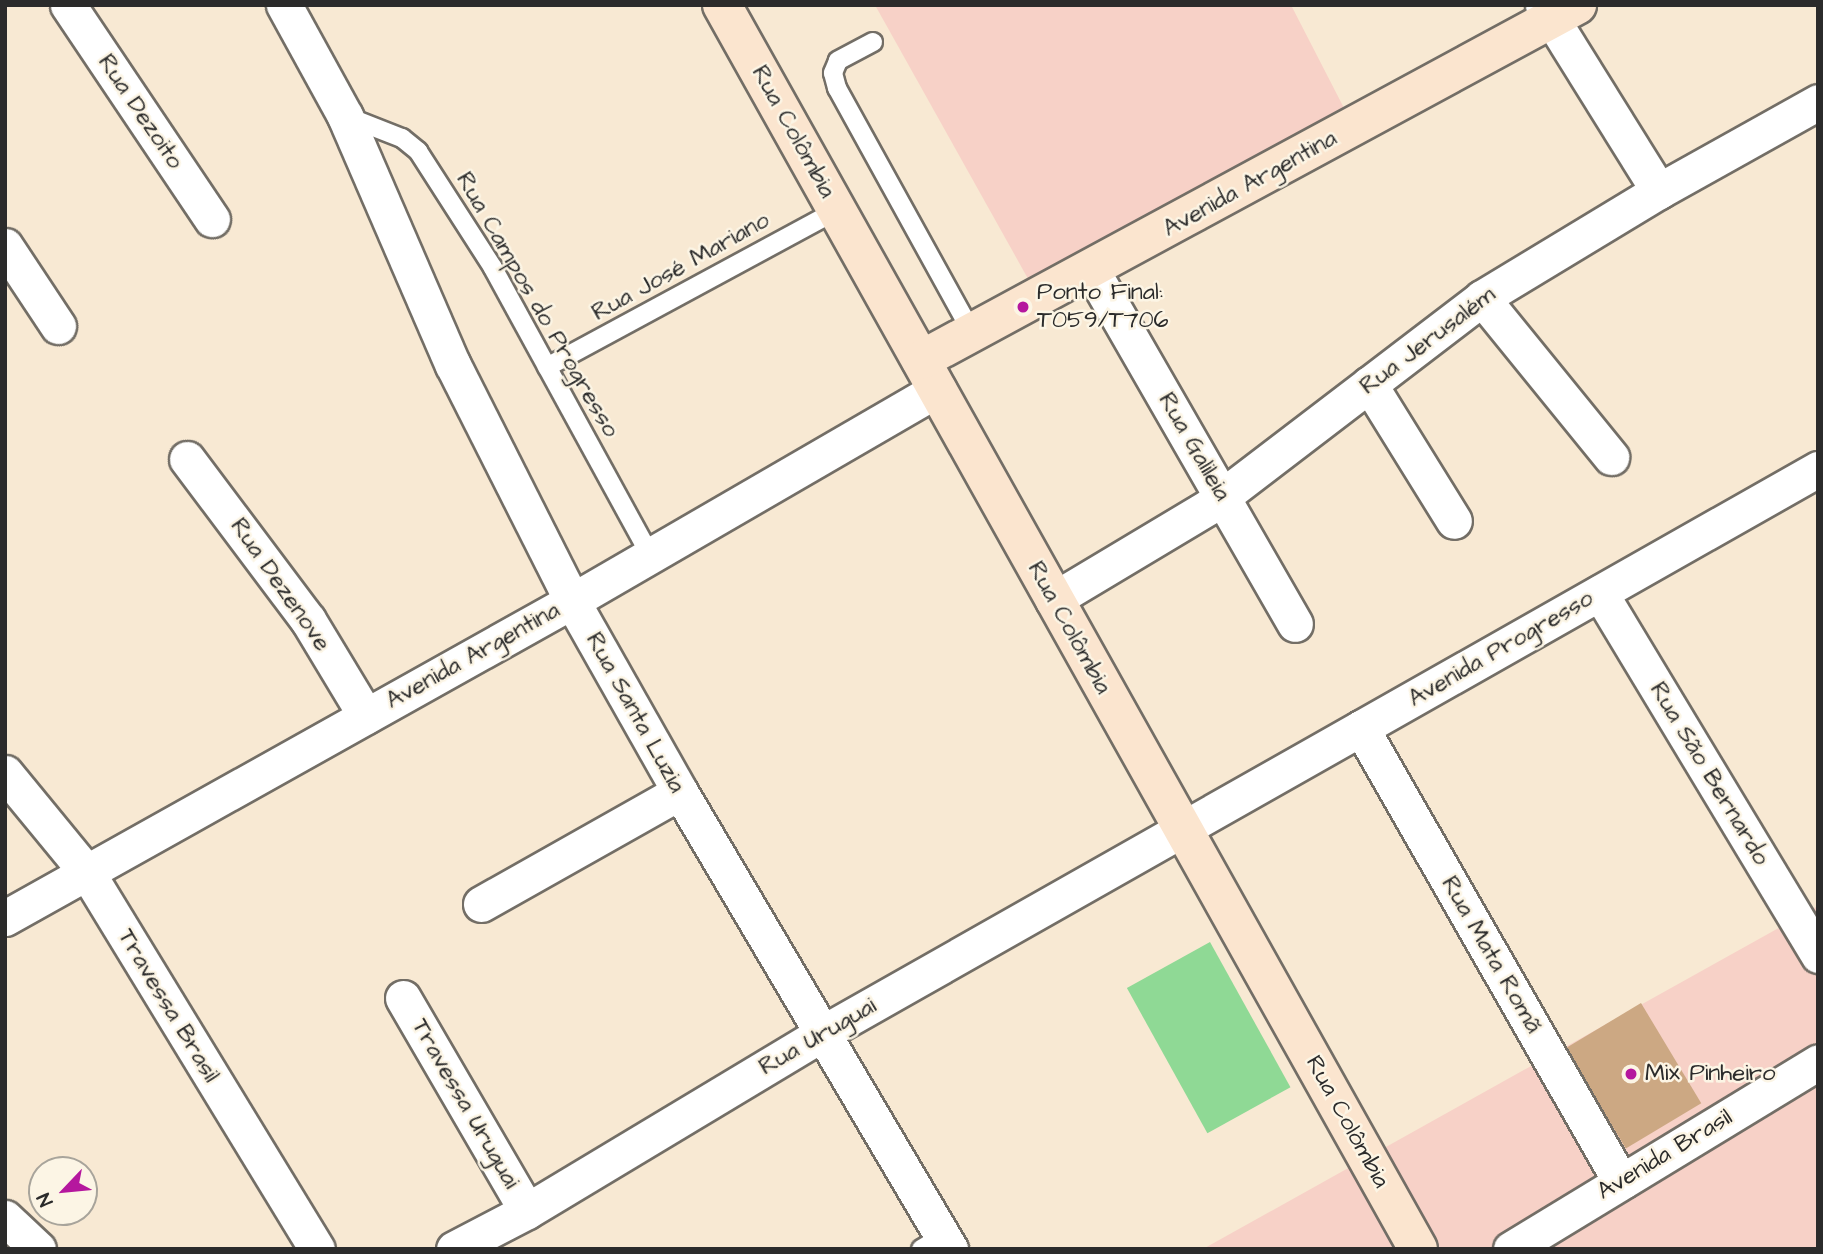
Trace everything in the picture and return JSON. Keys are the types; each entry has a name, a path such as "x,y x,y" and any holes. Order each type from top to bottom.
{"street":[{"name":"Rua Dezoito","path":"68,5 212,219"},
{"name":"Rua Santa Luzia","path":"284,5 345,116 453,365 572,601 821,1034 938,1245"},
{"name":"Rua Colômbia","path":"722,5 1418,1249"},
{"path":"1558,10 1658,191"},
{"name":"Avenida Argentina","path":"5,918 88,874 651,556 929,375 972,333 1092,271 1558,10"},
{"name":"Rua Jerusalém","path":"1053,600 1223,496 1482,298 1658,191 1818,102"},
{"path":"5,246 58,326"},
{"name":"Rua Galileia","path":"1092,271 1295,624"},
{"path":"1482,298 1611,457"},
{"path":"1369,384 1454,521"},
{"name":"Rua Dezenove","path":"187,459 308,620 366,716"},
{"name":"Avenida Progresso","path":"1183,827 1816,474"},
{"name":"Rua São Bernardo","path":"1600,593 1818,956"},
{"name":"Rua Mata Romã","path":"1361,728 1621,1182"},
{"name":"Travessa Brasil","path":"5,773 88,874 317,1249"},
{"path":"481,904 680,792"},
{"name":"Rua Uruguai","path":"454,1249 527,1211 821,1034 1183,827"},
{"name":"Travessa Uruguai","path":"403,998 527,1211"},
{"name":"Avenida Brasil","path":"1511,1249 1818,1062"},
{"path":"5,1218 38,1249"}],"lane":[{"path":"873,42 838,61 833,74 837,88 972,333"},
{"name":"Rua Campos do Progresso","path":"345,116 402,138 418,151 493,268 651,556"},
{"name":"Rua José Mariano","path":"547,367 837,210"}],"shaded area":[{"path":"875,5 1291,5 1345,110 1031,284"},
{"path":"1818,906 1818,1249 1203,1249"}],"green space":[{"path":"1210,942 1290,1087 1207,1133 1127,988"}],"building":[{"name":"Mix Pinheiro","path":"1641,1003 1701,1103 1626,1149 1566,1048"}],"place":[{"name":"Ponto Final: T059/T706","path":"1023,307"},
{"name":"Mix Pinheiro","path":"1631,1074"}]}
